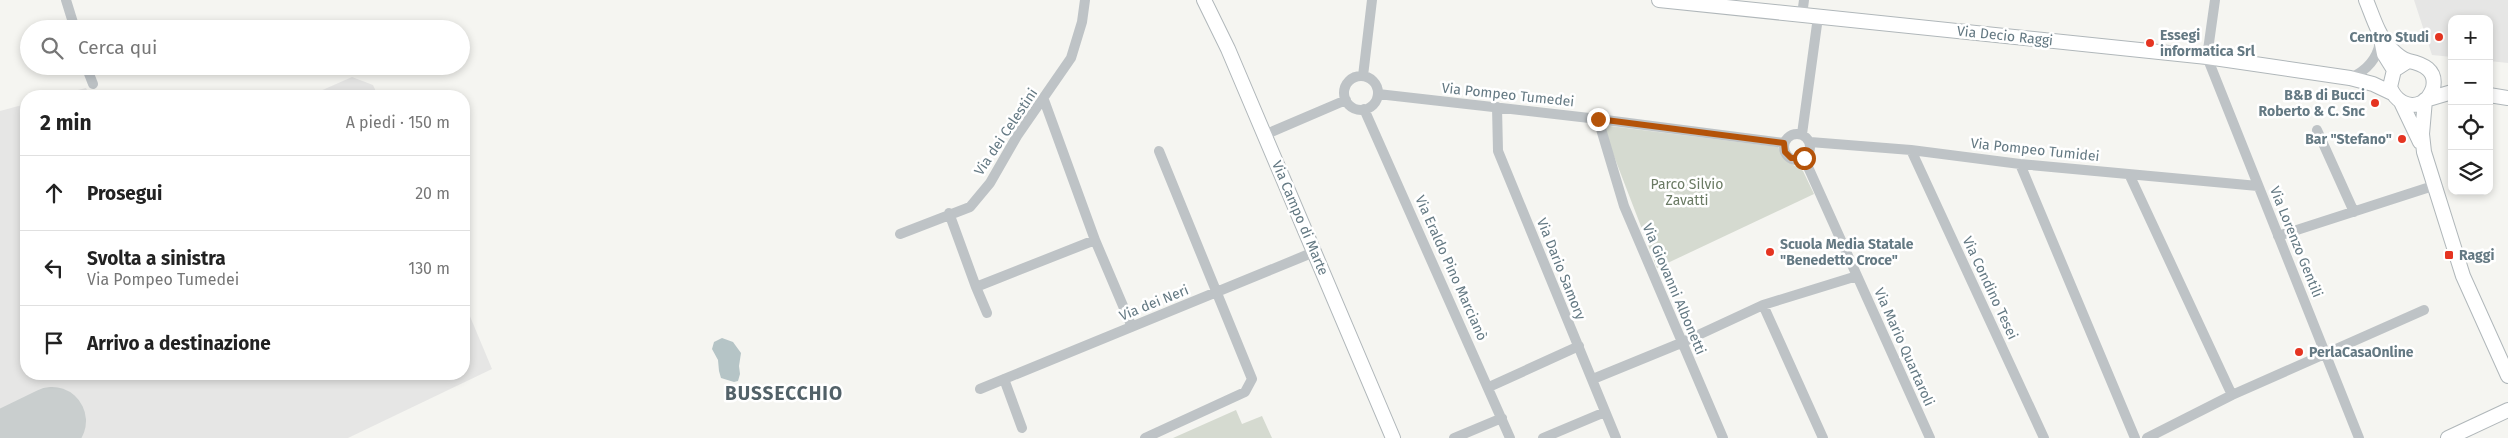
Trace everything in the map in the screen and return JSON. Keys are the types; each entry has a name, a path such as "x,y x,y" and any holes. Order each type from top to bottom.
{"main road":[{"name":"Via Campo di Marte","path":"1204,0 1228,49 1393,438"},
{"name":"Via Decio Raggi","path":"1660,0 2207,57 2350,78 2373,84 2412,104 2448,93"},
{"path":"2366,0 2380,36 2384,54 2393,73 2397,97 2424,152"},
{"path":"2380,36 2397,55 2408,61 2422,63 2436,80 2448,85"},
{"name":"Via Decio Raggi","path":"2350,78 2393,73 2408,61"},
{"path":"2431,72 2433,87 2425,100 2422,134 2424,152 2433,186 2463,276 2508,376"},
{"path":"2493,96 2508,98"},
{"path":"2448,438 2508,409 2508,399"}],"street":[{"path":"66,0 72,20"},
{"name":"Via dei Celestini","path":"900,234 950,213 970,207 990,184 1017,136 1044,100 1071,58 1082,22 1085,0"},
{"path":"1363,76 1372,0"},
{"path":"1802,16 1804,0"},
{"path":"2207,57 2215,0"},
{"path":"1802,134 1818,16"},
{"path":"2350,78 2365,71 2372,63 2378,49 2380,36"},
{"name":"Via Lorenzo Gentili","path":"2207,57 2359,438"},
{"path":"90,75 93,84"},
{"path":"1363,76 1376,84 1378,94 1374,104 1364,109 1354,108 1346,100 1346,85 1353,78 1363,76"},
{"name":"Via Pompeo Tumedei","path":"1378,94 1598,119 1784,143"},
{"path":"1044,100 1095,240 1132,327"},
{"path":"1264,135 1346,100"},
{"name":"Via Dario Samory","path":"1497,107 1498,151 1616,438"},
{"name":"Via Eraldo Pino Marcianò","path":"1364,109 1510,438"},
{"name":"Via Giovanni Albonetti","path":"1598,119 1624,206 1723,438"},
{"path":"2317,130 2354,212"},
{"path":"1802,134 1810,142 1810,151 1804,158 1791,158 1785,152 1784,143 1789,136 1802,134"},
{"name":"Via Pompeo Tumidei","path":"1810,142 1911,150 2020,164 2258,186"},
{"name":"Via Condino Tesei","path":"1911,150 2044,438"},
{"path":"1145,438 1245,392 1252,379 1160,151"},
{"name":"Via Mario Quartaroli","path":"1804,158 1930,438"},
{"path":"2020,164 2135,438"},
{"path":"2129,174 2232,395"},
{"path":"2278,236 2433,186"},
{"path":"950,213 987,313"},
{"path":"976,287 1095,240"},
{"name":"Via dei Neri","path":"980,389 1314,252"},
{"path":"1593,379 1764,306 1857,276"},
{"path":"1764,306 1823,438"},
{"path":"2147,438 2232,395 2325,352 2424,310"},
{"path":"1489,387 1578,346"},
{"path":"1004,379 1022,428"},
{"path":"1543,438 1605,412"},
{"path":"1454,438 1502,418"}],"shaded area":[{"name":"Centro Studi","path":"2414,0 2508,0 2508,63 2493,61 2493,15 2448,15 2448,57 2432,55"},
{"path":"352,77 373,85 375,90 323,90"},
{"path":"20,106 20,380 469,380 348,438 0,438 0,111"},
{"path":"470,316 492,369 470,380"},
{"path":"722,338 733,342 741,353 738,381 734,382 721,378 718,360 712,349 714,342"}],"green space":[{"name":"Parco Silvio Zavatti","path":"1602,125 1778,147 1787,161 1803,171 1814,194 1657,268"},
{"path":"1236,410 1242,424 1262,416 1272,438 1173,438"}],"runway":[{"path":"17,438 52,421"}],"place":[{"name":"Centro Studi","path":"2439,37"},
{"name":"Essegi informatica Srl","path":"2150,43"},
{"name":"B&B di Bucci Roberto & C. Snc","path":"2375,103"},
{"name":"Bar \"Stefano\"","path":"2402,139"},
{"name":"Scuola Media Statale \"Benedetto Croce\"","path":"1770,252"},
{"name":"Raggi","path":"2449,255"},
{"name":"PerlaCasaOnline","path":"2299,352"}],"district":[{"name":"BUSSECCHIO","path":"784,393"}],"route":[{"path":"1598,119 1784,143 1787,156 1795,160 1804,158"}]}
